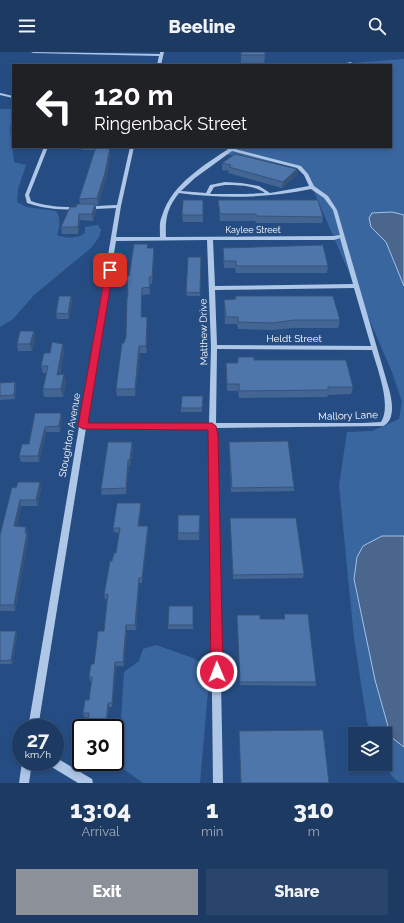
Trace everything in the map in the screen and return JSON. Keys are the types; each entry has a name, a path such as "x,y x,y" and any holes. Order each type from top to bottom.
{"street":[{"path":"33,52 162,53 159,64"},
{"path":"348,64 352,63"},
{"path":"0,94 12,97"},
{"path":"46,148 27,195 29,202 36,205 68,208 119,206"},
{"name":"Stoughton Avenue","path":"34,719 115,239 119,206 132,148"},
{"path":"163,238 164,218 168,207 179,192 191,178 232,148 298,167 306,174 312,187 296,191 246,196 207,195 179,192"},
{"path":"207,195 212,186 226,182 263,189 269,194"},
{"name":"Mallory Lane","path":"212,426 382,424 388,418 390,407 386,389 373,348 335,210 326,197 312,187"},
{"name":"Kaylee Street","path":"115,239 334,238 342,236"},
{"name":"Matthew Drive","path":"210,238 214,347 212,426 218,783"},
{"path":"213,288 357,286"},
{"name":"Heldt Street","path":"214,347 373,348"},
{"path":"83,426 212,426"},
{"path":"64,768 88,783"},
{"path":"24,783 26,771"}],"shaded area":[{"path":"404,59 404,783 397,781 390,771 392,771 392,727 370,727 367,722 354,638 339,485 347,432 372,431 399,419 402,402 392,372 312,187 299,167 224,154 233,148 392,148 392,64 350,64"},
{"path":"0,109 12,109 10,130 14,162 26,165 18,189 17,202 26,207 56,211 60,223 57,235 60,236 76,237 85,233 85,227 98,225 101,230 99,237 91,248 34,295 13,319 0,327"},
{"path":"392,212 404,215 404,286 386,242 371,227 369,218 372,213"},
{"path":"382,536 404,536 404,747 392,738 392,727 388,727 375,680 354,579 357,557 363,546"},
{"path":"156,645 193,658 205,666 208,690 200,783 143,783 124,769 124,719 121,719 124,672 139,661 143,649"}],"building":[{"path":"241,52 265,52 265,55 241,55"},
{"path":"96,148 110,148 105,173 97,198 79,199"},
{"path":"235,154 297,169 283,182 229,167 231,165 222,163"},
{"path":"183,200 203,200 203,215 182,215"},
{"path":"218,200 318,200 323,217 220,214"},
{"path":"77,204 95,204 92,214 79,214 78,227 61,227 70,207 76,207"},
{"path":"134,244 148,244 147,248 154,248 152,277 149,277 150,287 142,288 141,317 147,317 146,346 139,346 135,389 116,389 122,343 124,343 126,337 128,297 127,276 129,276"},
{"path":"323,245 328,266 236,266 236,261 224,261 223,248"},
{"path":"188,257 201,257 200,293 186,292"},
{"path":"59,296 71,296 68,314 56,313"},
{"path":"235,296 333,296 340,320 294,320 272,323 238,322 238,317 226,317 224,300 236,299"},
{"path":"20,331 34,331 30,344 17,344"},
{"path":"52,342 63,344 57,375 64,374 61,389 43,389 48,366 41,366 44,353 50,353"},
{"path":"238,357 254,357 254,360 346,360 353,387 328,387 328,390 239,391 239,384 227,384 226,363 238,363"},
{"path":"15,382 14,395 0,396 0,383"},
{"path":"182,396 203,396 202,408 181,408"},
{"path":"35,413 61,413 59,426 45,427 38,456 19,456 22,444 29,444"},
{"path":"288,441 294,487 232,488 229,442"},
{"path":"108,442 132,442 130,460 128,460 126,488 101,489"},
{"path":"18,482 40,482 36,500 20,500 14,526 26,527 25,533 27,533 14,605 0,605 0,535 12,487 16,488"},
{"path":"117,503 141,503 138,526 148,526 142,578 139,578 135,625 126,625 123,662 115,662 112,703 108,703 106,719 88,719 89,713 83,713 85,700 89,700 92,677 89,677 91,664 94,664 98,631 104,631 108,594 104,595 110,561 112,561 114,553 116,553 120,528 113,528"},
{"path":"178,515 200,515 199,533 178,533"},
{"path":"230,518 296,518 304,574 233,575"},
{"path":"169,606 193,606 193,625 168,625"},
{"path":"284,614 308,614 316,682 240,682 237,615 260,615 260,619 285,619"},
{"path":"0,631 16,631 11,660 0,661"},
{"path":"323,730 329,783 241,783 239,731"}],"route":[{"path":"110,270 83,426 212,426 217,672"}]}
